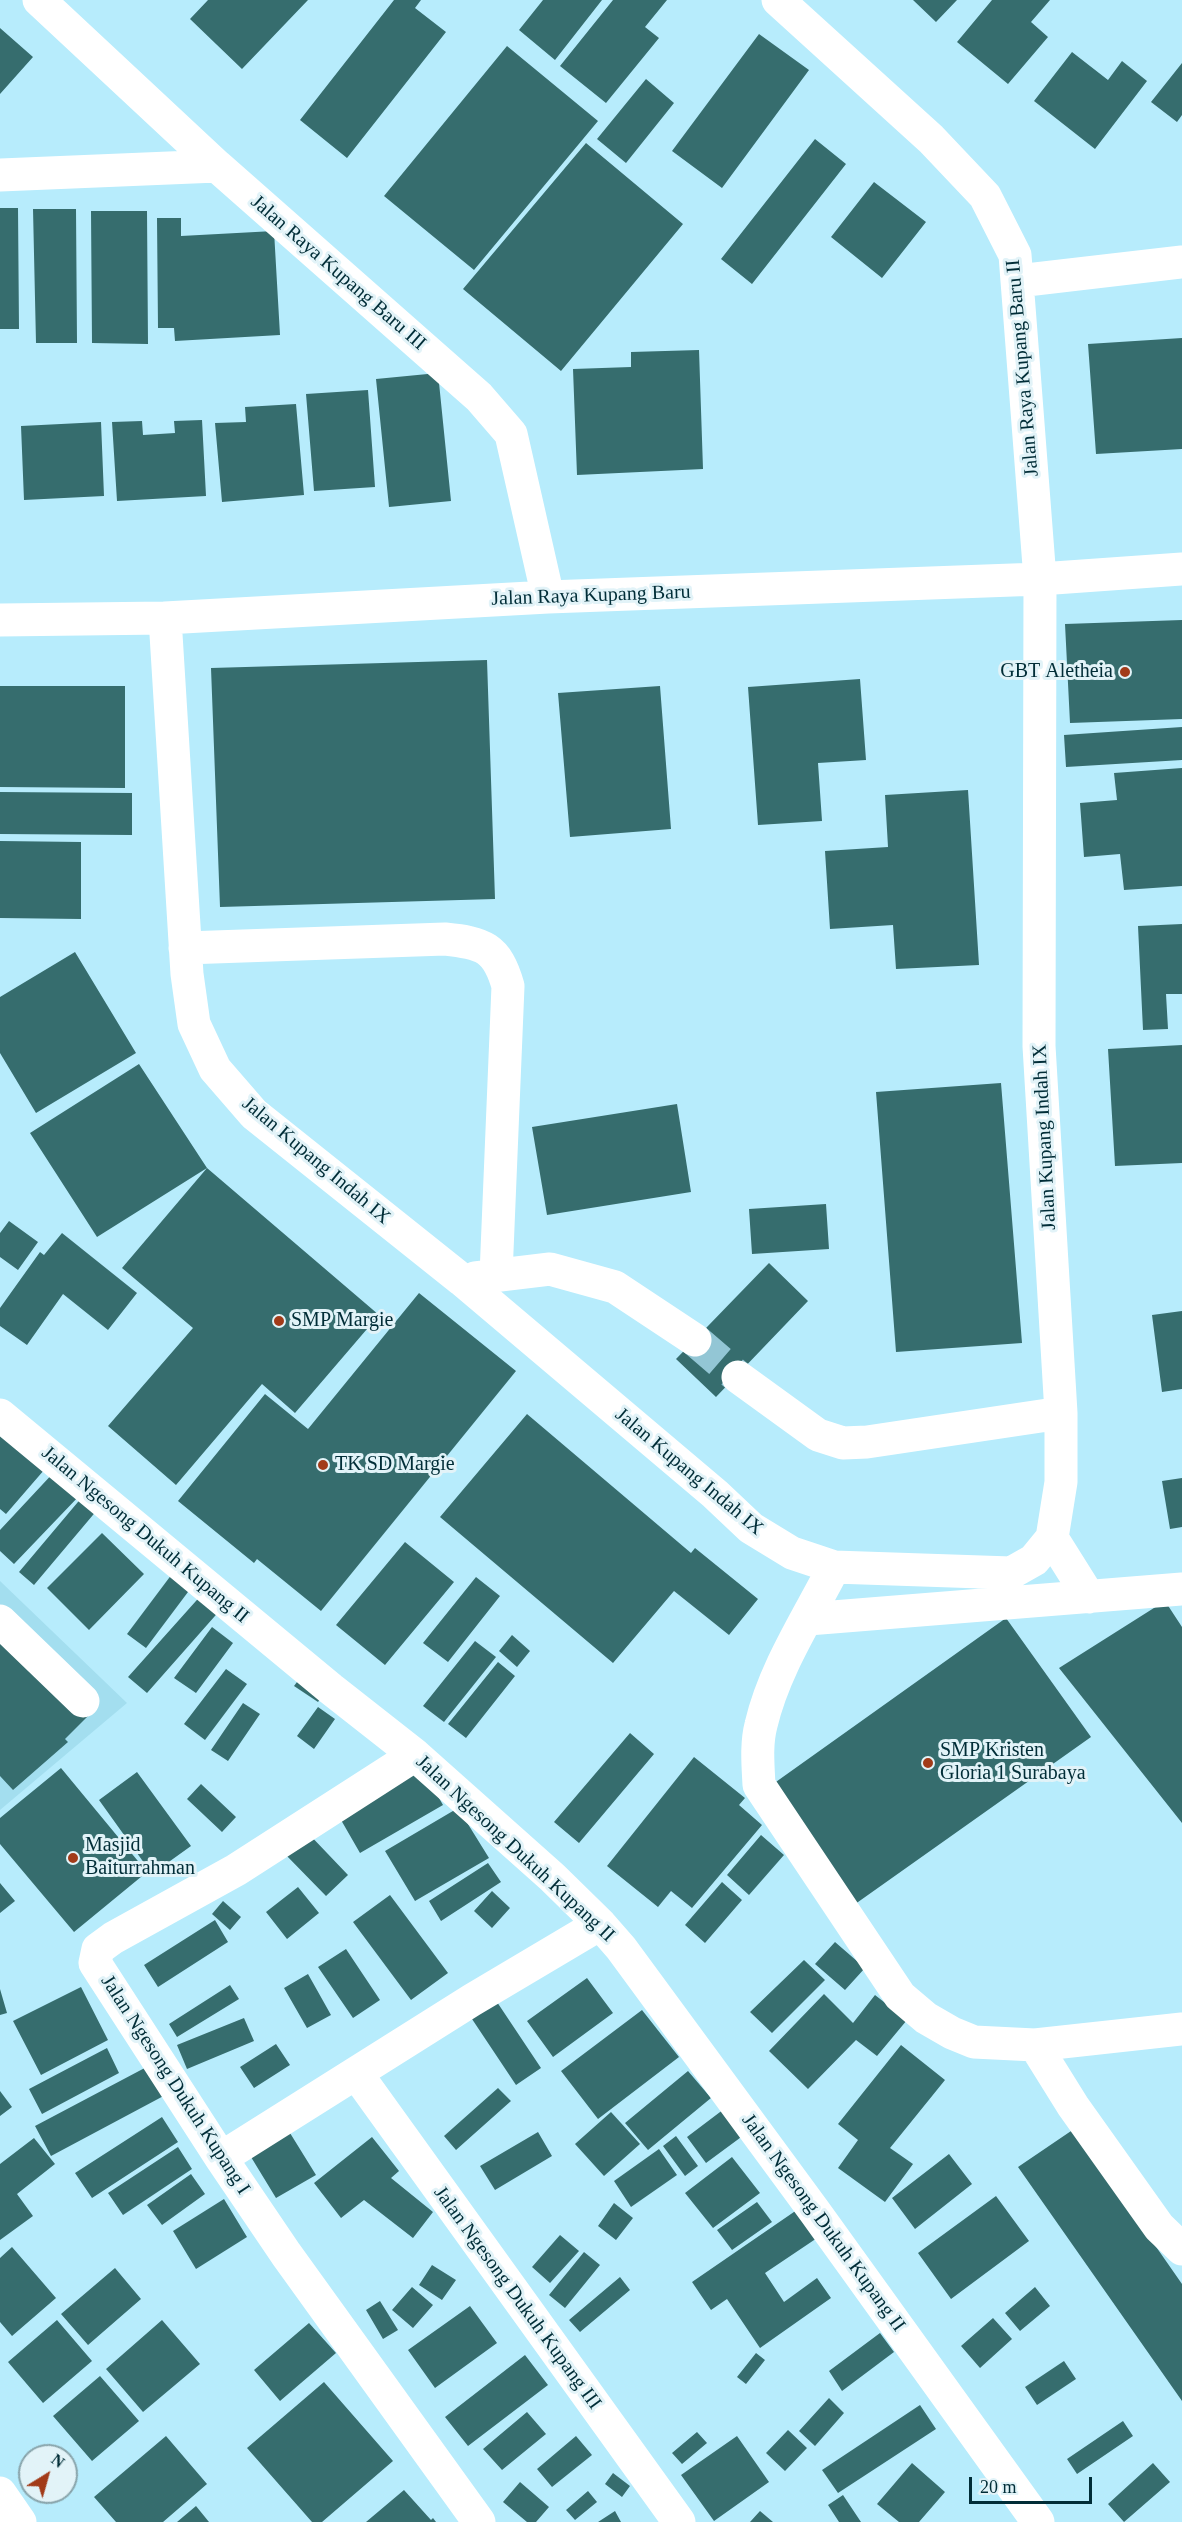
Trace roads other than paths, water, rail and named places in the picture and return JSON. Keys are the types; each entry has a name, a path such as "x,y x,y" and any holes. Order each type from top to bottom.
{"street":[{"name":"Jalan Raya Kupang Baru III","path":"39,0 217,166 479,397 511,434 548,597"},
{"name":"Jalan Raya Kupang Baru II","path":"778,0 931,139 985,196 1015,255 1040,579"},
{"path":"0,175 217,166"},
{"path":"1018,281 1182,262"},
{"name":"Jalan Raya Kupang Baru","path":"0,620 165,618 548,597 1040,579 1182,569"},
{"name":"Jalan Kupang Indah IX","path":"165,618 185,948 194,1024 214,1069 254,1114 462,1280 715,1494 751,1528 792,1553 834,1567 1011,1573 1034,1560 1052,1538 1061,1482 1061,1413 1039,1046 1040,579"},
{"path":"185,948 445,939 475,942 486,947 502,964 508,986 496,1275"},
{"path":"462,1280 550,1269 615,1287 694,1340"},
{"path":"738,1377 818,1435 843,1443 867,1442 1061,1413"},
{"name":"Jalan Ngesong Dukuh Kupang II","path":"0,1415 331,1689 415,1755 552,1877 600,1924 628,1957 815,2212 1038,2522"},
{"path":"1052,1538 1089,1597"},
{"path":"834,1567 808,1619 794,1641 772,1689 760,1726 759,1785 900,1996 926,2018 974,2042 1035,2045 1182,2029"},
{"path":"808,1619 1182,1589"},
{"path":"0,1621 82,1701"},
{"name":"Jalan Ngesong Dukuh Kupang I","path":"415,1755 236,1870 113,1938 98,1949 95,1963 220,2158 286,2254 479,2522"},
{"path":"220,2158 472,2000 600,1924"},
{"path":"1035,2045 1073,2106 1159,2227 1182,2249"},
{"name":"Jalan Ngesong Dukuh Kupang III","path":"356,2073 678,2522"},
{"path":"0,2493 20,2522"}],"tunnel":[{"path":"695,1340 738,1377"}],"place":[{"name":"GBT Aletheia","path":"1125,672"},
{"name":"SMP Margie","path":"279,1321"},
{"name":"TK SD Margie","path":"323,1465"},
{"name":"SMP Kristen Gloria 1 Surabaya","path":"928,1763"},
{"name":"Masjid Baiturrahman","path":"73,1858"}]}
